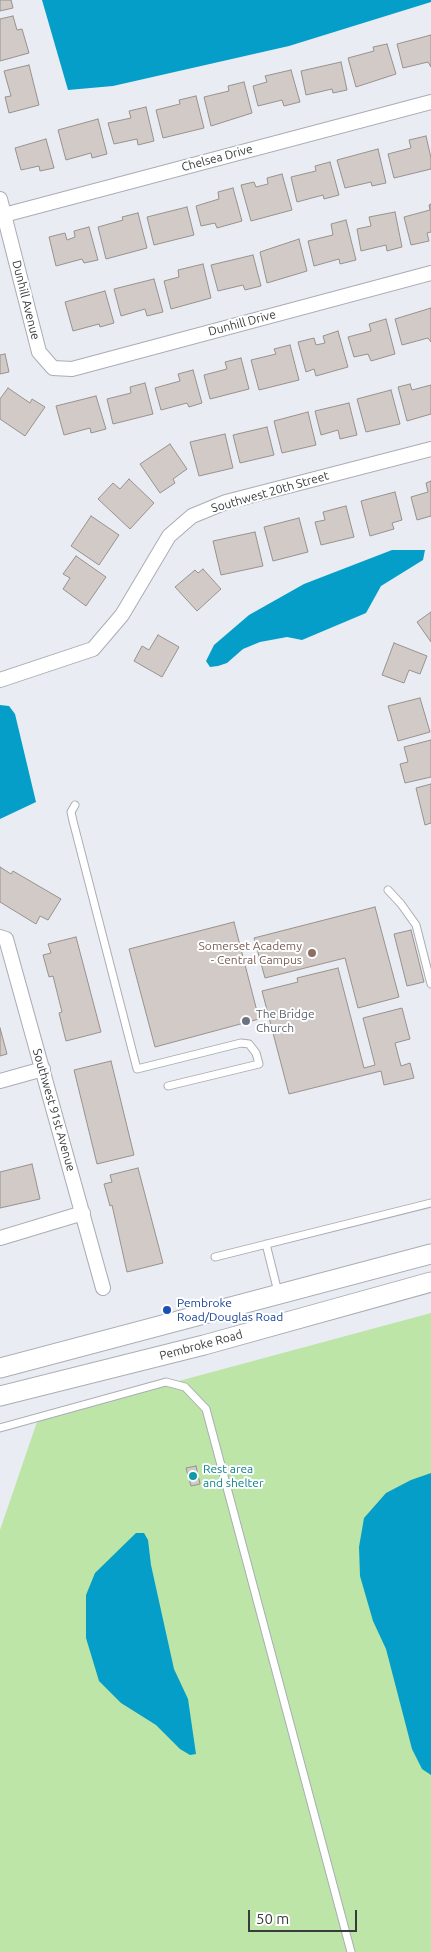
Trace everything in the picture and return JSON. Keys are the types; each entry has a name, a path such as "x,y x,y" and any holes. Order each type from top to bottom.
{"main road":[{"path":"0,1368 431,1254"},
{"name":"Pembroke Road","path":"0,1396 204,1345 431,1282"},
{"path":"279,1295 286,1321"}],"street":[{"name":"Chelsea Drive","path":"4,215 431,102"},
{"name":"Dunhill Avenue","path":"0,199 39,352 53,368"},
{"name":"Dunhill Drive","path":"53,368 72,369 431,273"},
{"name":"Southwest 20th Street","path":"0,680 93,649 122,614 169,536 192,516 226,502 431,449"},
{"name":"Southwest 91st Avenue","path":"0,937 6,939 104,1288"},
{"path":"0,1081 43,1069"},
{"path":"0,1238 83,1213"}],"lane":[{"path":"75,805 71,812 73,821 138,1069 241,1043 249,1044 256,1053 259,1064 168,1086"},
{"path":"388,890 416,925 431,984"},
{"path":"215,1257 431,1203"},
{"path":"266,1244 279,1295"},
{"path":"0,1428 166,1382 185,1387 206,1408 351,1952"}],"green space":[{"path":"431,1313 431,1952 0,1952 0,1530 38,1419"}],"water":[{"path":"42,0 431,0 431,2 289,46 113,86 68,90"},
{"path":"392,550 425,550 423,560 381,586 366,613 302,640 287,637 260,642 243,649 227,663 218,666 210,667 206,661 214,645 249,615 304,584"},
{"path":"0,705 9,706 15,714 36,802 0,819"},
{"path":"431,1473 431,1775 422,1769 412,1749 386,1649 373,1621 360,1576 359,1547 364,1518 386,1493 411,1480"},
{"path":"136,1533 144,1533 148,1540 151,1565 174,1669 188,1699 196,1754 190,1755 180,1749 156,1725 121,1703 99,1681 86,1638 86,1595 95,1573"}],"building":[{"path":"0,0 11,0 13,8 0,11"},
{"path":"13,16 17,30 22,29 29,53 0,61 0,19"},
{"path":"431,35 431,67 428,62 403,68 397,44"},
{"path":"387,44 396,74 356,87 348,58 374,51 373,47"},
{"path":"341,62 347,90 333,93 332,89 306,95 301,71"},
{"path":"29,65 39,105 9,113 5,97 11,96 4,71"},
{"path":"291,70 300,102 284,106 282,100 258,106 253,86 267,82 265,76"},
{"path":"244,82 252,113 211,126 204,97 229,91 228,86"},
{"path":"196,96 204,128 163,138 156,110 180,104 179,100"},
{"path":"146,107 154,141 138,145 137,139 114,144 108,123 131,118 129,111"},
{"path":"98,119 107,154 92,158 91,153 66,160 58,130"},
{"path":"426,136 431,158 431,169 394,178 388,154 411,148 409,140"},
{"path":"46,139 54,168 40,171 39,166 21,170 15,148"},
{"path":"378,149 386,183 372,186 371,182 345,188 337,160"},
{"path":"330,162 339,195 324,199 323,195 297,202 291,177 316,171 315,166"},
{"path":"282,174 292,210 251,221 241,185 254,182 256,187 268,184 267,178"},
{"path":"233,188 242,221 217,228 215,223 201,226 196,206 219,199 218,192"},
{"path":"431,204 431,232 427,233 429,241 411,245 404,217 430,210 429,205"},
{"path":"187,207 194,235 154,245 147,217"},
{"path":"395,212 402,247 387,251 386,245 361,251 357,229 371,226 369,217"},
{"path":"138,213 147,248 106,259 98,227 123,220 122,217"},
{"path":"346,220 356,260 340,264 339,259 314,266 308,241 333,235 331,224"},
{"path":"89,227 98,260 84,263 82,259 56,266 49,237 65,233 67,240 75,237 74,231"},
{"path":"299,239 307,271 267,283 260,252"},
{"path":"253,255 261,286 245,290 243,285 218,291 211,265"},
{"path":"203,264 211,298 171,309 164,281 179,277 178,270"},
{"path":"154,279 163,312 147,316 145,309 121,316 114,289"},
{"path":"105,291 114,323 100,327 99,324 73,331 65,302"},
{"path":"431,308 431,342 428,338 402,345 395,319"},
{"path":"386,319 395,354 371,361 368,354 354,357 348,337 371,331 369,324"},
{"path":"338,331 348,367 316,376 314,369 306,372 298,342 314,338 316,345 325,343 323,336"},
{"path":"290,345 299,380 259,390 251,360 276,354 274,349"},
{"path":"5,354 9,372 0,374 0,355"},
{"path":"241,358 249,389 210,399 204,375 227,369 225,362"},
{"path":"193,370 202,403 189,407 187,403 161,410 155,388 180,381 178,374"},
{"path":"145,383 153,414 113,424 107,399 131,393 130,387"},
{"path":"410,384 412,390 431,385 431,414 407,421 398,387"},
{"path":"8,388 30,403 32,399 45,407 25,436 0,419 0,399"},
{"path":"391,390 400,424 366,432 357,399"},
{"path":"96,396 106,429 91,433 90,428 64,435 56,406"},
{"path":"349,403 357,435 340,439 338,430 321,435 315,411"},
{"path":"308,412 316,445 282,453 274,421"},
{"path":"267,427 274,455 240,463 233,435"},
{"path":"225,434 233,468 199,476 190,442"},
{"path":"170,444 187,469 173,479 175,483 160,493 140,464"},
{"path":"129,479 154,503 130,529 98,499 113,483 120,489"},
{"path":"431,481 431,516 417,520 411,497 428,492 426,483"},
{"path":"395,492 402,520 392,523 394,529 370,536 361,501"},
{"path":"346,506 354,537 321,545 315,522 325,520 323,512"},
{"path":"91,516 119,535 99,565 71,546"},
{"path":"299,518 308,552 273,561 264,527"},
{"path":"255,532 263,566 221,575 213,541"},
{"path":"76,556 106,577 86,606 63,589 70,578 63,574"},
{"path":"203,569 221,589 197,611 175,587 195,570 198,573"},
{"path":"431,612 431,642 417,622"},
{"path":"158,635 179,647 162,677 134,661 142,646 149,650"},
{"path":"394,643 427,656 420,674 409,670 404,683 382,675"},
{"path":"420,698 430,732 398,741 388,706"},
{"path":"431,740 431,777 405,783 400,764 408,762 404,747"},
{"path":"431,784 431,823 425,825 416,788"},
{"path":"0,867 11,874 13,871 61,899 48,920 40,916 36,924 0,902"},
{"path":"375,907 399,997 358,1008 345,958 265,978 254,938"},
{"path":"234,922 259,1019 155,1047 129,949"},
{"path":"411,930 424,982 407,986 394,934"},
{"path":"76,937 101,1032 66,1041 59,1013 62,1012 53,976 49,977 43,955 51,953 48,944"},
{"path":"338,968 364,1068 375,1065 363,1018 402,1008 410,1039 395,1043 401,1066 410,1063 414,1078 384,1085 381,1071 289,1094 262,991 298,982 297,978"},
{"path":"0,1028 7,1054 0,1056"},
{"path":"111,1061 134,1155 97,1164 74,1070"},
{"path":"32,1164 40,1199 0,1208 0,1172"},
{"path":"138,1168 163,1263 127,1272 112,1205 110,1206 104,1184 112,1182 110,1175"},
{"name":"Rest area and shelter","path":"196,1466 200,1484 191,1486 186,1468"}],"place":[{"name":"Somerset Academy - Central Campus","path":"312,953"},
{"name":"The Bridge Church","path":"246,1021"},
{"name":"Pembroke Road/Douglas Road","path":"167,1310"},
{"name":"Rest area and shelter","path":"193,1476"}]}
